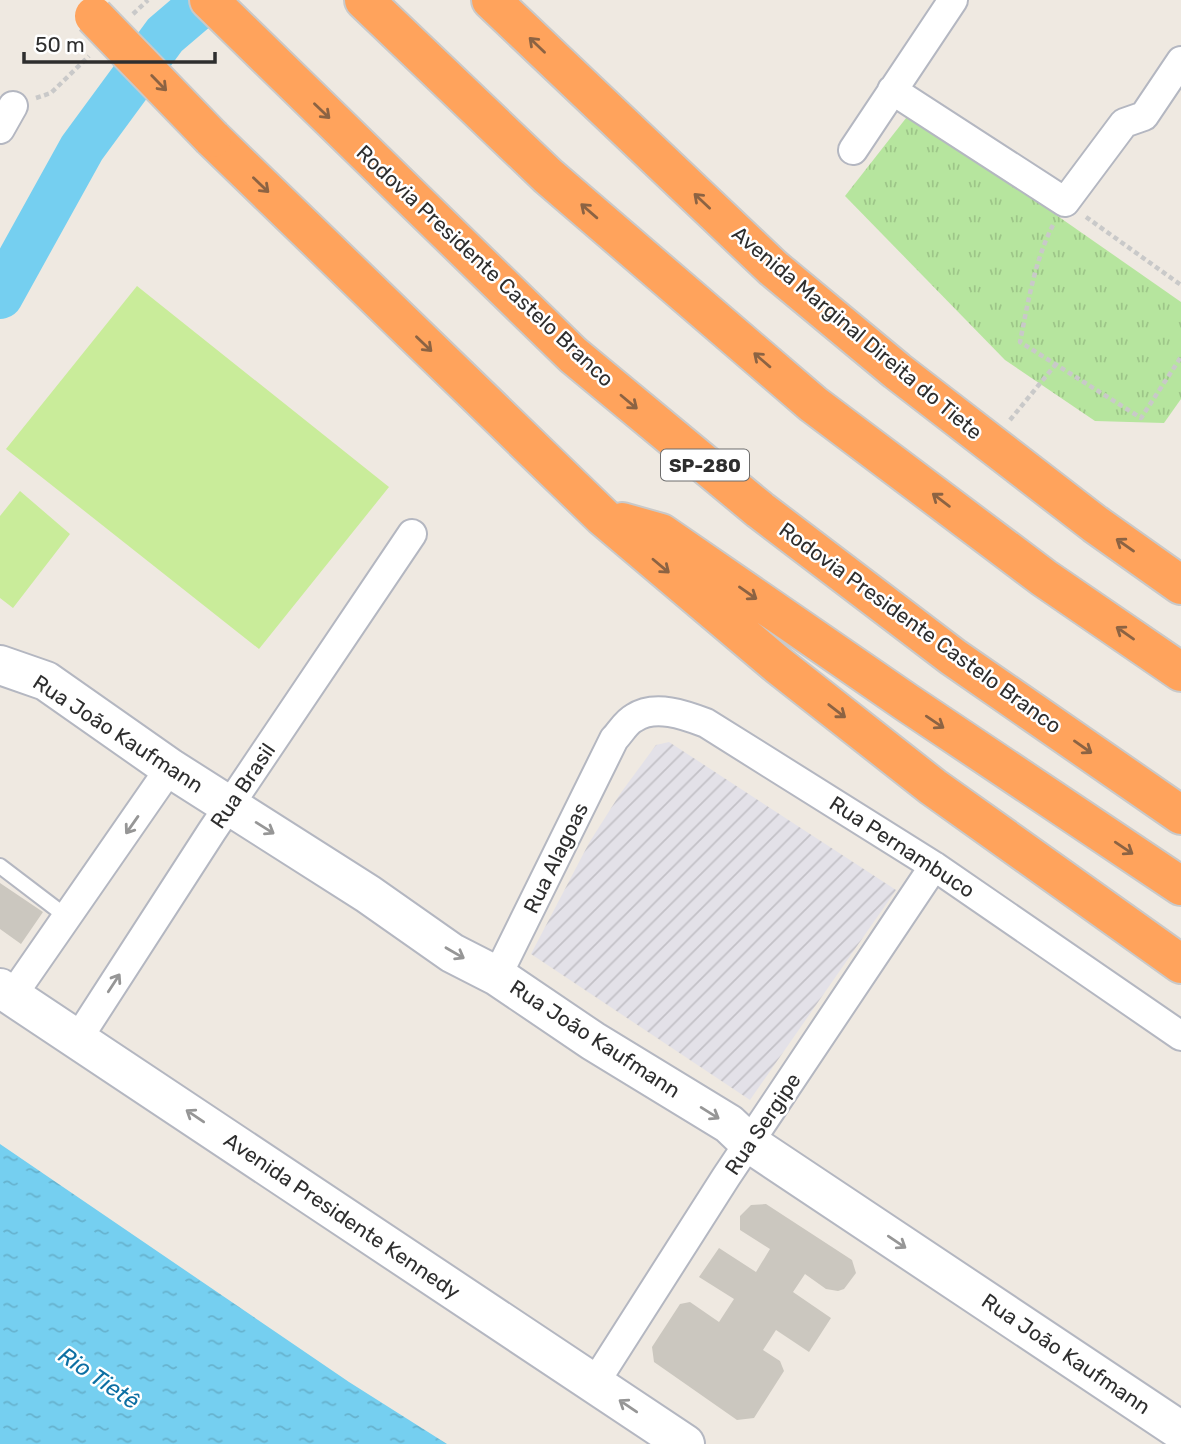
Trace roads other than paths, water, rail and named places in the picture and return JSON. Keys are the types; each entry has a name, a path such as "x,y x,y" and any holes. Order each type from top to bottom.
{"highway":[{"name":"Rodovia Presidente Castelo Branco","path":"209,0 573,355 760,510 953,657 1181,815"},
{"path":"364,0 548,176 813,404 1044,578 1181,672"},
{"name":"Avenida Marginal Direita do Tiete","path":"491,0 773,268 897,371 1095,524 1181,585"},
{"path":"101,11 212,138 603,517 778,665 933,787 1181,964"},
{"path":"603,517 662,533 906,702 1181,886"}],"main road":[{"name":"Rua João Kaufmann","path":"0,664 46,681 170,768 368,894 452,953 497,976 593,1041 729,1125 749,1143 1181,1431"},
{"name":"Avenida Presidente Kennedy","path":"6,992 151,1086 377,1241 685,1444"}],"street":[{"path":"853,150 953,0"},
{"path":"892,90 1065,202 1124,123 1144,116 1181,61"},
{"name":"Rua Brasil","path":"77,1040 412,534"},
{"name":"Rua Pernambuco","path":"614,739 634,718 656,711 685,715 706,723 934,866 1181,1036"},
{"name":"Rua Alagoas","path":"497,976 614,739"},
{"path":"6,992 67,918 170,768"},
{"name":"Rua Sergipe","path":"594,1384 749,1143 934,866"}],"lane":[{"path":"0,866 67,918"}],"water":[{"name":"Rio Tietê","path":"0,1144 349,1382 447,1444 0,1444"}],"waterway":[{"path":"0,296 82,148 165,35 206,0"}]}
